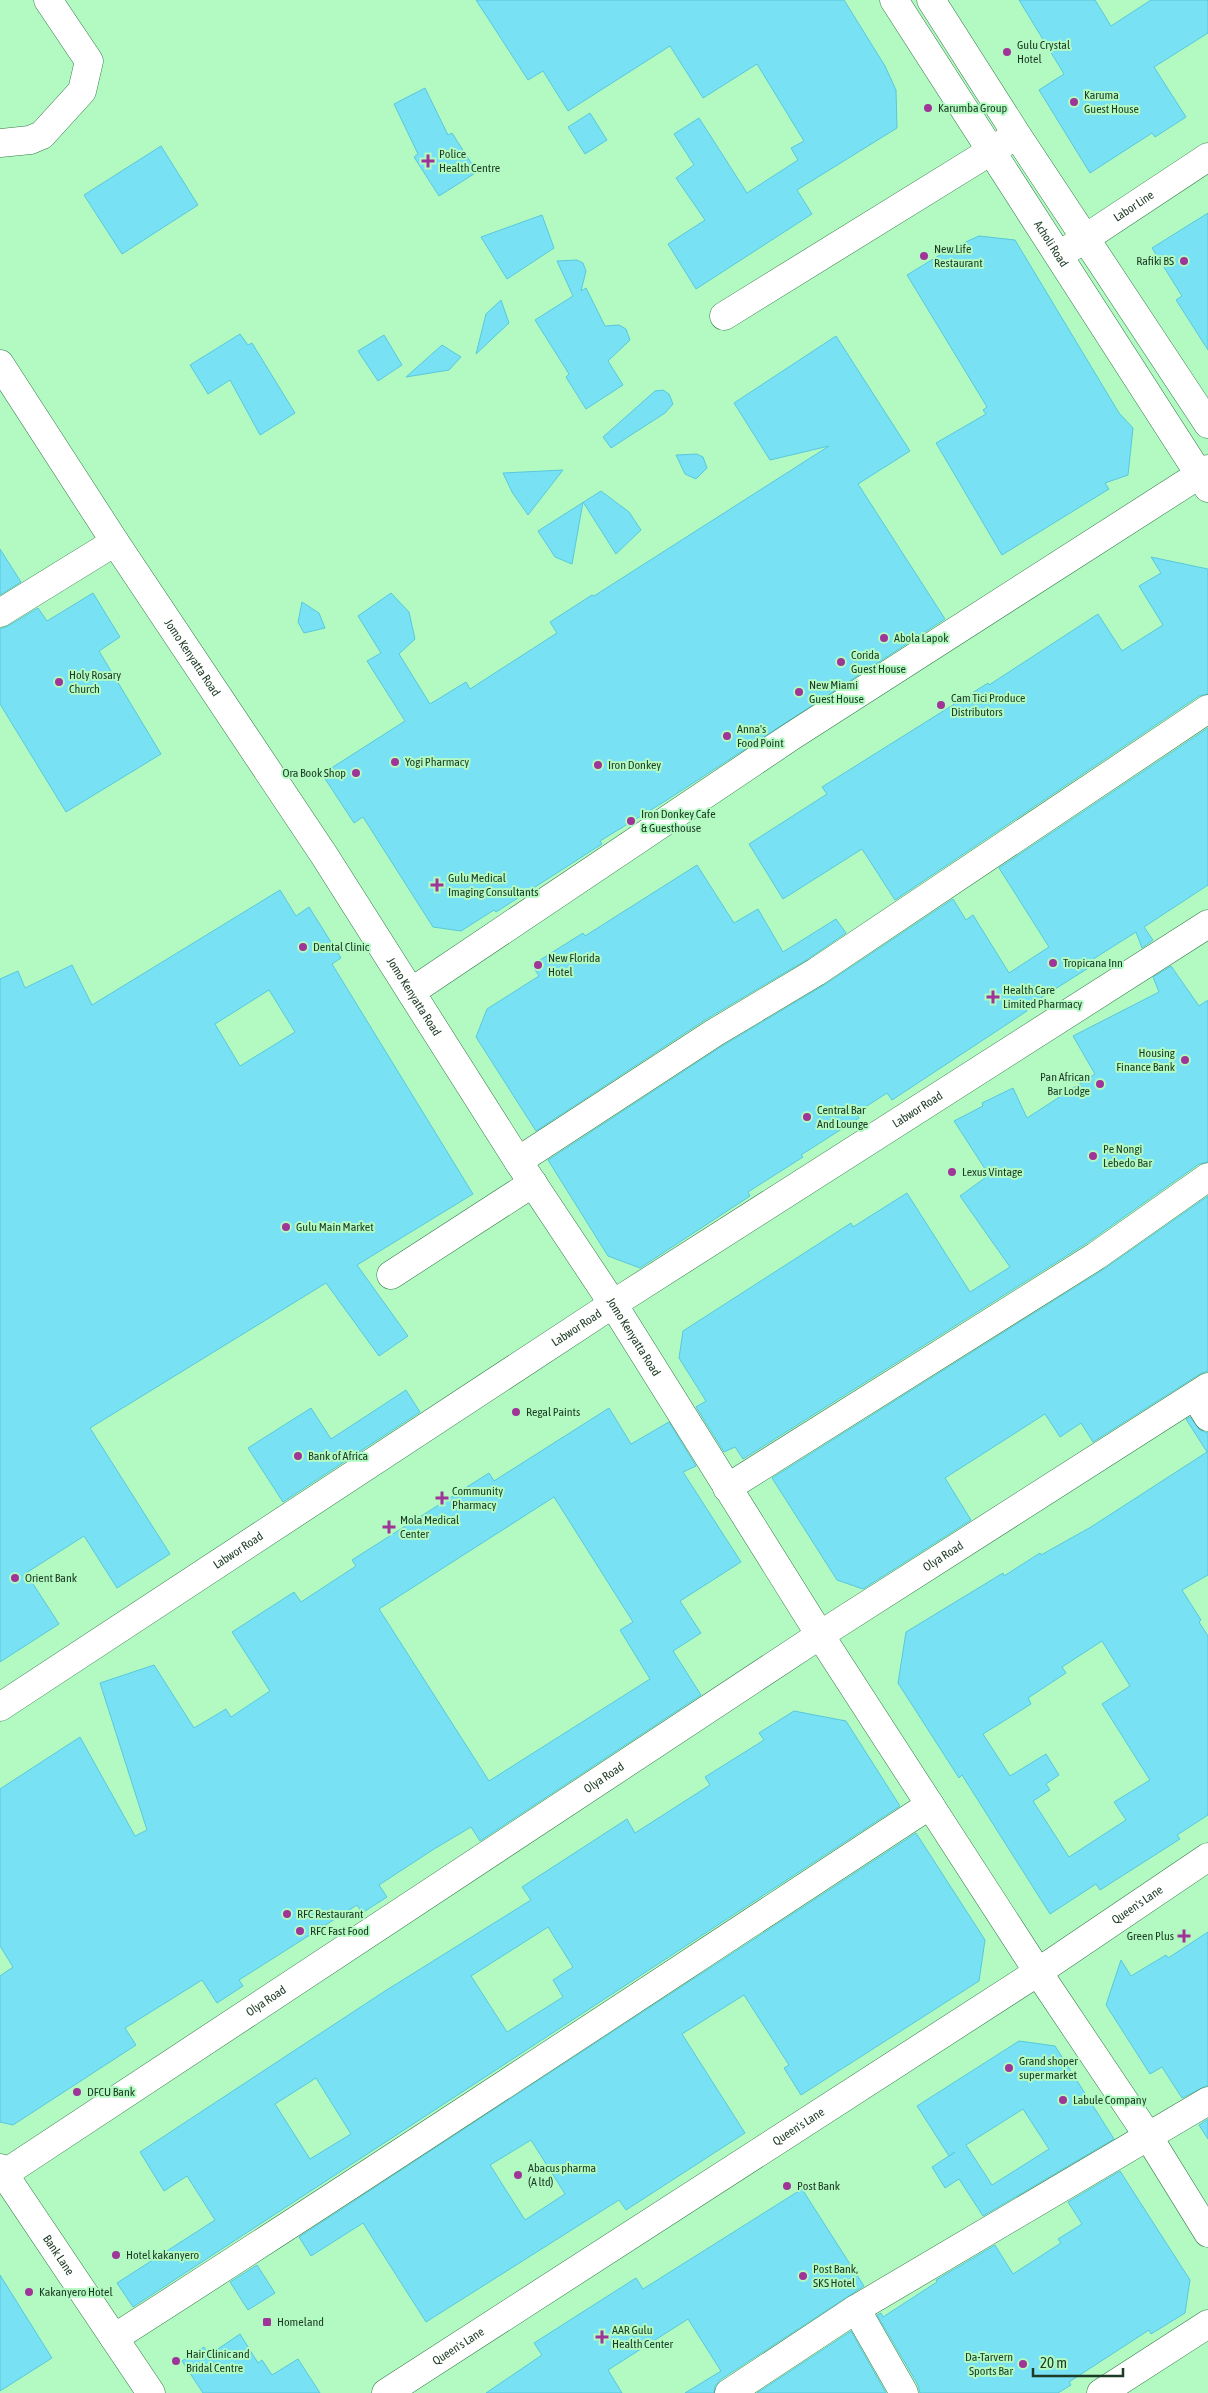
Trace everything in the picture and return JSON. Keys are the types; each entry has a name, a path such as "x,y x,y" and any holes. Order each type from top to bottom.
{"street":[{"path":"0,143 30,140 42,135 82,91 89,61 48,0"},
{"name":"Acholi Road","path":"894,0 1058,256 1205,477"},
{"path":"931,0 1017,135 1208,424"},
{"path":"724,316 1017,135"},
{"name":"Labor Line","path":"1058,256 1208,157"},
{"name":"Jomo Kenyatta Road","path":"0,364 115,542 272,775 526,1172 613,1304 820,1635 1038,1972 1148,2136 1208,2233"},
{"path":"411,992 792,736 1205,477"},
{"path":"0,613 115,542"},
{"path":"391,1275 714,1033 816,972 1208,709"},
{"name":"Labwor Road","path":"0,1707 613,1304 1208,924"},
{"path":"727,1488 1096,1256 1208,1177"},
{"name":"Olya Road","path":"2,2171 820,1635 1204,1400"},
{"path":"114,2338 354,2185 467,2107 930,1805"},
{"name":"Queen's Lane","path":"386,2393 1038,1972 1208,1857"},
{"path":"729,2393 856,2309 1208,2101"},
{"name":"Bank Lane","path":"2,2171 151,2393"},
{"path":"856,2309 904,2393"},
{"path":"1101,2393 1208,2324"}],"building":[{"path":"476,0 844,0 885,66 896,90 897,128 797,190 812,214 696,289 668,244 705,220 676,178 694,165 674,134 699,118 747,193 798,160 791,148 804,141 757,64 703,98 670,46 568,111 543,71 528,80"},
{"path":"1019,0 1095,0 1111,26 1151,0 1208,0 1208,33 1154,67 1186,117 1155,137 1152,133 1090,173 1039,90 1064,74"},
{"path":"425,88 448,135 452,133 477,172 439,196 414,157 418,154 394,104"},
{"path":"590,113 607,140 585,154 568,127"},
{"path":"161,146 198,205 122,254 84,195"},
{"path":"1208,213 1208,350 1176,300 1182,296 1152,248"},
{"path":"542,215 554,248 507,279 481,237"},
{"path":"979,236 1015,240 1119,413 1133,428 1128,475 1105,483 1109,489 1002,555 936,443 986,414 983,410 987,407 907,275 948,250"},
{"path":"577,260 583,263 586,271 581,291 586,288 605,326 619,325 626,329 630,340 608,361 623,385 586,409 566,377 569,374 535,320 573,296 557,261"},
{"path":"501,300 509,323 476,354 486,314"},
{"path":"240,334 248,345 252,343 295,413 260,435 230,380 208,394 190,365"},
{"path":"384,335 402,365 378,381 358,351"},
{"path":"836,336 910,451 858,484 945,619 667,800 600,841 602,844 496,912 494,910 461,931 433,927 363,817 354,823 322,774 405,721 367,661 381,653 358,616 391,593 409,612 415,639 399,654 430,704 466,682 470,689 557,633 550,622 829,446 770,460 734,403"},
{"path":"442,345 461,357 449,370 406,377"},
{"path":"663,390 669,394 673,404 665,413 611,448 603,437 655,391"},
{"path":"697,454 703,457 707,468 696,479 685,474 676,455"},
{"path":"563,470 528,515 512,492 503,473"},
{"path":"601,491 629,512 641,530 616,554 583,502"},
{"path":"583,502 572,564 555,557 538,531"},
{"path":"0,549 21,582 0,595"},
{"path":"1151,557 1208,569 1208,694 1199,696 895,900 862,849 783,899 749,844 827,794 822,787 988,683 989,685 1098,614 1122,651 1163,625 1139,586 1161,573"},
{"name":"Holy Rosary Church","path":"93,593 120,637 99,651 161,754 66,812 0,704 0,629 38,608 47,621"},
{"path":"302,602 319,613 325,628 304,633 298,622"},
{"path":"1208,728 1208,885 1144,927 1153,940 1142,948 1136,932 1087,963 1090,967 1025,1008 1027,1011 892,1100 887,1093 856,1113 859,1118 748,1192 750,1196 640,1268 608,1256 548,1160 722,1046 824,985 953,899 966,920 973,915 1009,973 1049,947 999,868"},
{"path":"697,865 734,923 758,909 783,952 836,919 846,933 808,959 705,1020 536,1131 476,1037 487,1009 539,976 532,965 583,933 585,936"},
{"path":"280,890 296,916 309,907 341,958 332,964 473,1194 357,1265 408,1336 379,1356 326,1283 90,1428 170,1554 117,1588 84,1536 26,1573 59,1624 0,1662 0,979 18,971 25,988 72,965 92,1005","holes":["269,990 295,1032 240,1066 215,1024"]},
{"path":"1171,966 1199,1006 1208,1000 1208,1162 1199,1164 1087,1243 743,1459 735,1447 724,1452 696,1407 706,1401 679,1358 683,1331 851,1223 853,1227 907,1193 970,1292 1010,1267 960,1196 989,1175 954,1121 983,1106 982,1103 1013,1088 1027,1118 1095,1074 1073,1036 1159,992 1153,977"},
{"path":"1208,1196 1208,1371 1200,1374 1093,1442 1081,1423 1060,1437 1045,1414 945,1478 971,1520 863,1589 837,1580 772,1478 1104,1269"},
{"name":"Bank of Africa","path":"406,1390 420,1412 283,1502 248,1448 311,1408 331,1439"},
{"path":"609,1408 631,1444 669,1422 696,1466 683,1472 741,1562 680,1601 701,1633 673,1651 701,1695 480,1841 471,1827 434,1849 379,1885 387,1897 362,1913 357,1905 239,1980 243,1986 217,2003 202,1980 125,2028 136,2045 13,2125 0,2122 0,1976 13,1967 0,1946 0,1789 80,1737 135,1836 147,1830 100,1683 154,1665 194,1728 226,1709 231,1717 270,1691 232,1632 294,1592 301,1602 356,1566 352,1560 489,1473 494,1481","holes":["554,1497 633,1622 620,1630 650,1679 489,1781 379,1609"]},
{"path":"1190,1417 1200,1430 1208,1433 1208,1575 1182,1590 1201,1620 1199,1622 1208,1636 1208,1815 1177,1835 1180,1839 1100,1890 1096,1884 1050,1914 962,1775 959,1778 898,1683 906,1632 1003,1573 1004,1576 1040,1553 1041,1555 1091,1527 1207,1452 1186,1419","holes":["1102,1641 1130,1686 1102,1704 1150,1780 1114,1802 1126,1820 1069,1857 1033,1801 1050,1790 1046,1784 1059,1775 1046,1754 1010,1776 983,1734 1031,1704 1028,1698 1066,1673 1062,1667"]},
{"path":"794,1711 846,1721 900,1806 133,2307 117,2283 215,2220 187,2176 164,2191 140,2152 385,1991 531,1900 522,1887 627,1819 635,1833 710,1785 705,1777 764,1740 759,1733","holes":["548,1927 573,1967 553,1980 563,1997 507,2032 471,1976","316,2078 351,2134 310,2159 275,2104"]},
{"path":"916,1833 985,1940 979,1981 801,2095 784,2068 789,2065 744,1995 682,2034 745,2133 626,2210 619,2200 426,2322 363,2223 311,2256 299,2237","holes":["531,2140 565,2194 525,2220 490,2165"]},
{"path":"1208,1932 1208,2085 1182,2098 1162,2067 1150,2074 1106,2005 1121,1960 1131,1976 1166,1955 1168,1958"},
{"path":"1019,2041 1055,2046 1114,2139 983,2216 959,2179 945,2188 932,2167 949,2156 917,2106","holes":["1023,2109 1049,2149 992,2185 966,2145"]},
{"path":"1208,2119 1208,2139 1199,2125"},
{"path":"1120,2171 1190,2280 1185,2313 1151,2334 1149,2330 1069,2382 1071,2385 1058,2393 920,2393 918,2385 877,2315 881,2313 883,2317 937,2282 936,2280 995,2245 1013,2274 1061,2243 1058,2239 1082,2224 1068,2202"},
{"path":"802,2189 864,2286 720,2380 715,2386 714,2393 685,2393 721,2371 688,2319 608,2370 622,2393 486,2393 542,2355 534,2343 636,2278 643,2289"},
{"path":"257,2265 275,2293 248,2310 230,2282"},
{"path":"0,2275 52,2358 0,2391"},
{"path":"851,2331 886,2393 757,2393"},
{"path":"240,2334 258,2363 262,2360 272,2375 298,2359 320,2393 203,2393 182,2361 204,2347 209,2355"}],"place":[{"name":"Gulu Crystal Hotel","path":"1007,52"},
{"name":"Karuma Guest House","path":"1074,102"},
{"name":"Karumba Group","path":"928,108"},
{"name":"Police Health Centre","path":"428,161"},
{"name":"New Life Restaurant","path":"924,256"},
{"name":"Rafiki BS","path":"1184,261"},
{"name":"Abola Lapok","path":"884,638"},
{"name":"Corida Guest House","path":"841,662"},
{"name":"Holy Rosary Church","path":"59,682"},
{"name":"New Miami Guest House","path":"799,692"},
{"name":"Cam Tici Produce Distributors","path":"941,705"},
{"name":"Anna's Food Point","path":"727,736"},
{"name":"Yogi Pharmacy","path":"395,762"},
{"name":"Iron Donkey","path":"598,765"},
{"name":"Ora Book Shop","path":"356,773"},
{"name":"Iron Donkey Cafe & Guesthouse","path":"631,821"},
{"name":"Gulu Medical Imaging Consultants","path":"437,885"},
{"name":"Dental Clinic","path":"303,947"},
{"name":"Tropicana Inn","path":"1053,963"},
{"name":"New Florida Hotel","path":"538,965"},
{"name":"Health Care Limited Pharmacy","path":"993,997"},
{"name":"Housing Finance Bank","path":"1185,1060"},
{"name":"Pan African Bar Lodge","path":"1100,1084"},
{"name":"Central Bar And Lounge","path":"807,1117"},
{"name":"Pe Nongi Lebedo Bar","path":"1093,1156"},
{"name":"Lexus Vintage","path":"952,1172"},
{"name":"Gulu Main Market","path":"286,1227"},
{"name":"Regal Paints","path":"516,1412"},
{"name":"Bank of Africa","path":"298,1456"},
{"name":"Community Pharmacy","path":"442,1498"},
{"name":"Mola Medical Center","path":"389,1527"},
{"name":"Orient Bank","path":"15,1578"},
{"name":"RFC Restaurant","path":"287,1914"},
{"name":"RFC Fast Food","path":"300,1931"},
{"name":"Green Plus","path":"1184,1936"},
{"name":"Grand shoper super market","path":"1009,2068"},
{"name":"DFCU Bank","path":"77,2092"},
{"name":"Labule Company","path":"1063,2100"},
{"name":"Abacus pharma (A ltd)","path":"518,2175"},
{"name":"Post Bank","path":"787,2186"},
{"name":"Hotel kakanyero","path":"116,2255"},
{"name":"Post Bank, SKS Hotel","path":"803,2276"},
{"name":"Kakanyero Hotel","path":"29,2292"},
{"name":"Homeland","path":"267,2322"},
{"name":"AAR Gulu Health Center","path":"602,2337"},
{"name":"Hair Clinic and Bridal Centre","path":"176,2361"},
{"name":"Da-Tarvern Sports Bar","path":"1023,2364"}]}
